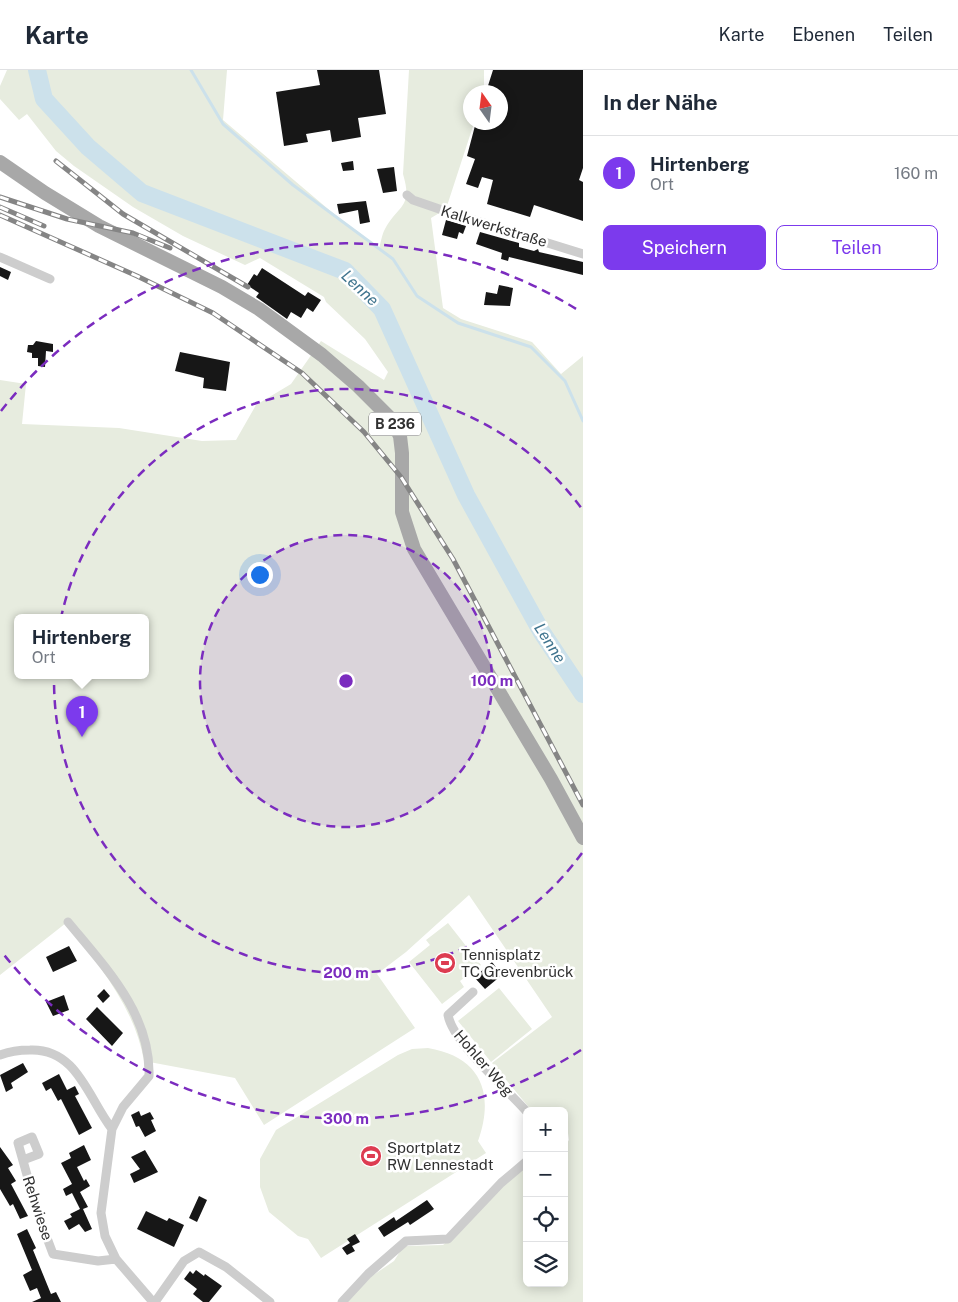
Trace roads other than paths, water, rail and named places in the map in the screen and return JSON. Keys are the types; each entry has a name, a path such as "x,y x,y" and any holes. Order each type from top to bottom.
{"main road":[{"name":"B 236","path":"0,162 99,226 222,287 258,309 322,355 388,414 395,425 402,444 402,512 414,549 583,838"}],"street":[{"name":"Kalkwerkstraße","path":"407,195 413,200 445,211 583,254"},
{"path":"0,257 50,280"},
{"path":"68,922 107,970 131,1006 144,1036 149,1076 123,1107 112,1129 101,1213 105,1236 116,1259 154,1302 184,1261 199,1252 226,1267 270,1302"},
{"name":"Hohler Weg","path":"473,992 448,1015 450,1025 486,1070 523,1108"},
{"path":"0,1055 10,1051 37,1050 62,1057 83,1079 112,1129"},
{"name":"Rehwiese","path":"23,1160 38,1214 53,1254 98,1261 116,1259"},
{"path":"342,1302 368,1274 406,1242 448,1239 501,1183 523,1164"}],"waterway":[{"name":"Lenne","path":"37,70 44,99 88,147 142,193 345,271 382,309 466,495 541,631 583,694"},
{"path":"191,70 223,124 293,185 393,259 417,296 458,323 531,347 565,381 583,421"}],"railway":[{"path":"56,161 123,214 248,287"},
{"path":"0,197 67,219 133,233 170,248"},
{"path":"0,207 44,226"},
{"path":"0,215 137,276 213,313 302,373 364,432 401,477 453,559 583,805"}],"place":[{"name":"Hirtenberg","path":"82,737"},
{"name":"Tennisplatz TC Grevenbrück","path":"445,963"},
{"name":"Sportplatz RW Lennestadt","path":"371,1156"}]}
